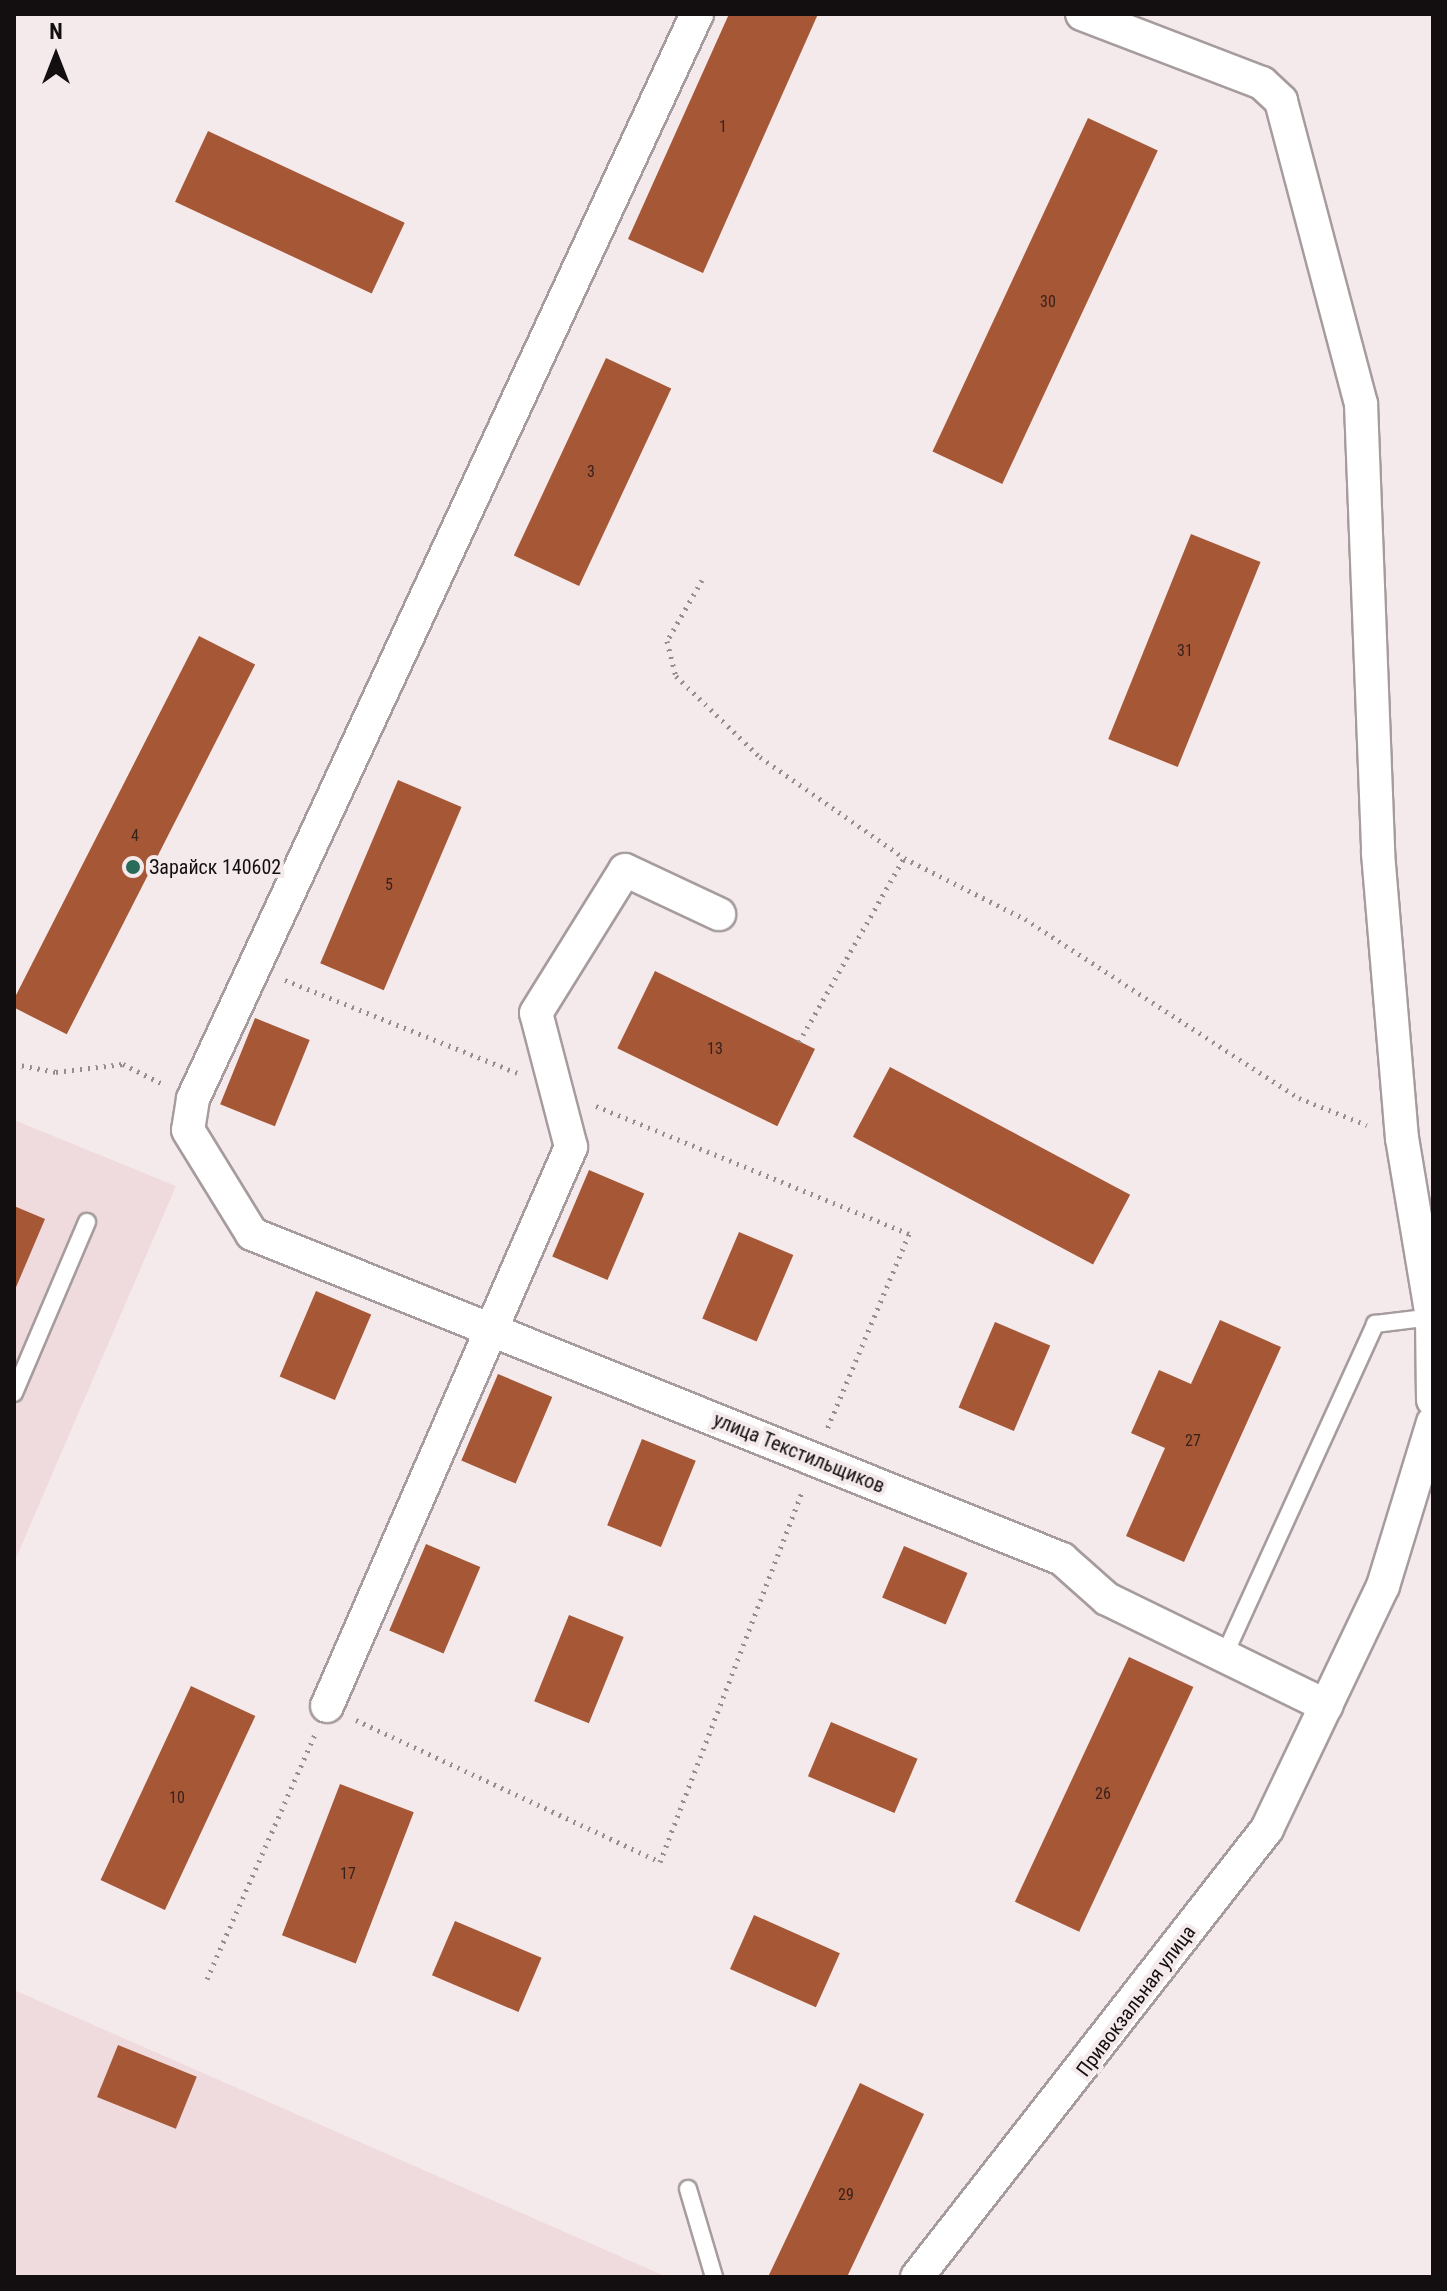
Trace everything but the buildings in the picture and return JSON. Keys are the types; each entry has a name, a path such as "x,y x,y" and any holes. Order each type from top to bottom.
{"street":[{"path":"193,1099 697,14"},
{"path":"1082,14 1262,83 1281,101 1290,129 1368,443 1378,853 1402,1138 1432,1317 1433,1400"},
{"path":"327,1706 571,1147 536,1013 625,870 719,914"},
{"name":"улица Текстильщиков","path":"193,1099 188,1130 252,1234 1062,1559 1107,1599 1326,1706"},
{"name":"Привокзальная улица","path":"917,2277 1267,1829 1383,1586 1433,1422"}],"lane":[{"path":"14,1393 87,1222"},
{"path":"1224,1656 1375,1324 1432,1317"},
{"path":"688,2189 714,2277"}],"path":[{"path":"702,580 667,641 676,676 760,757 904,858 1025,919 1299,1098 1402,1138"},
{"path":"799,1042 904,858"},
{"path":"207,1979 327,1706 660,1862 814,1460 909,1234 254,968"},
{"path":"14,1064 56,1072 123,1064 193,1099"}],"shaded area":[{"path":"14,1120 176,1186 14,1563"},
{"path":"14,1990 667,2277 14,2277"}],"place":[{"name":"Зарайск 140602","path":"133,867"}]}
